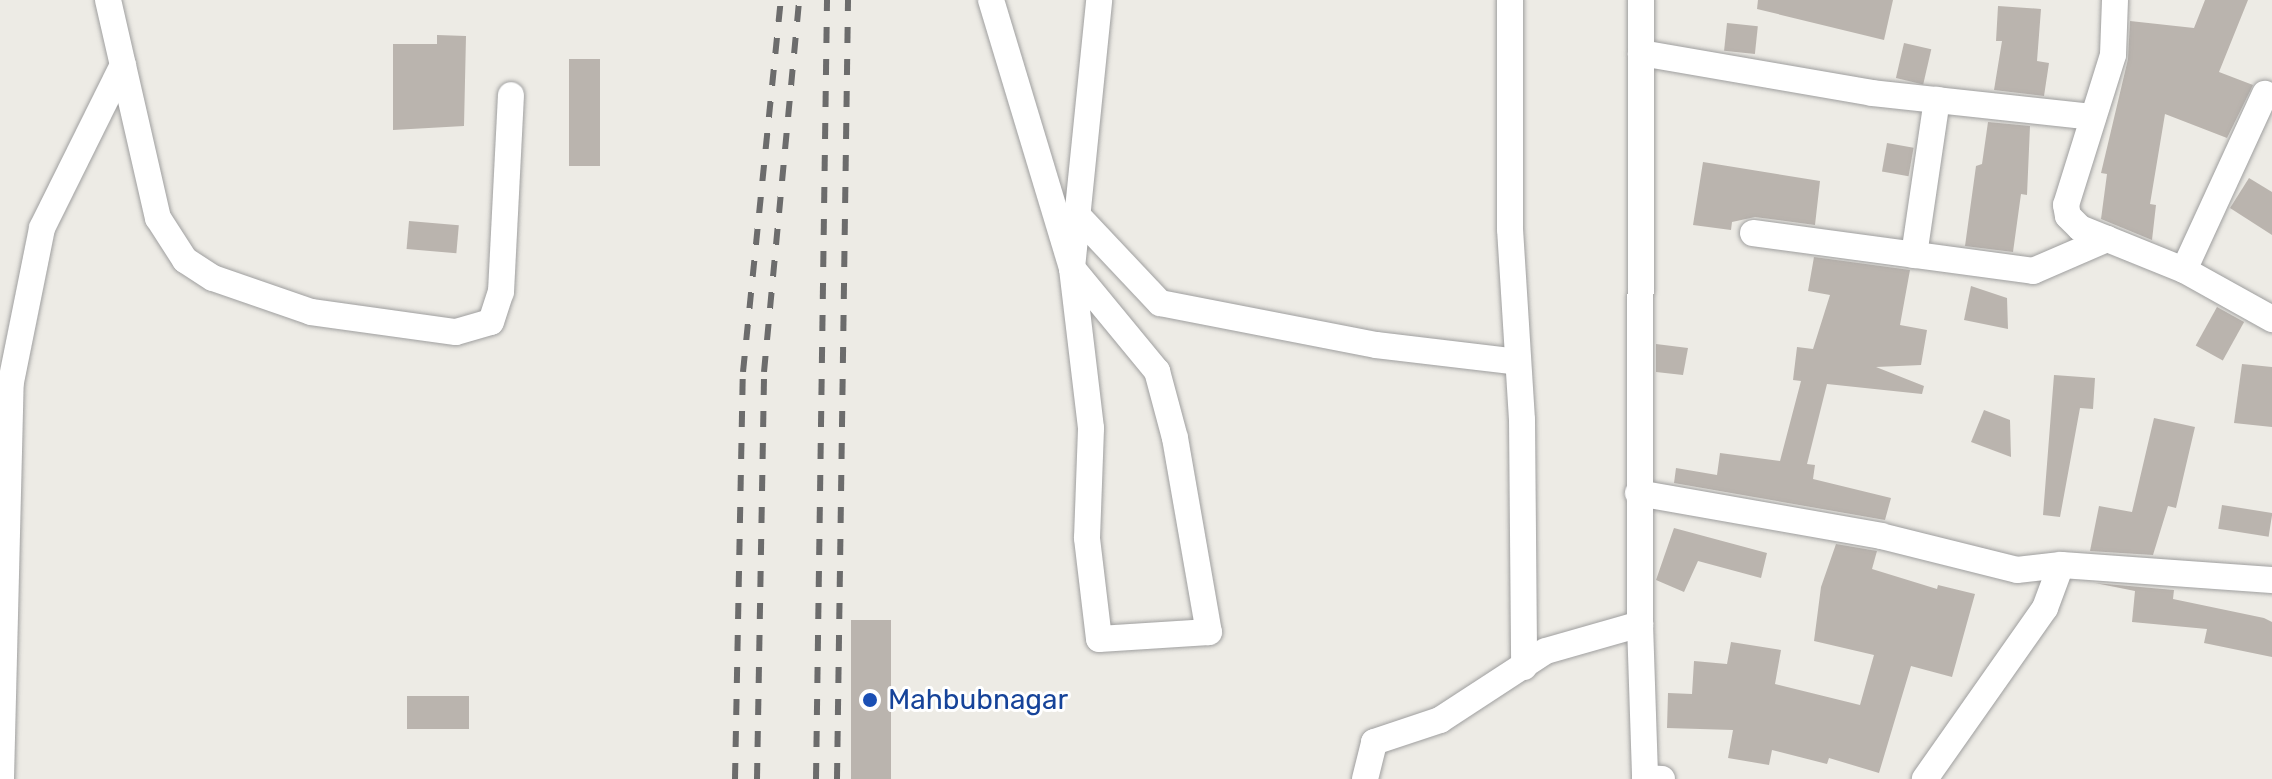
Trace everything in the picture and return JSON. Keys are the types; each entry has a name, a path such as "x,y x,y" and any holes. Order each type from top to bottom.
{"street":[{"path":"108,0 158,218 185,260 213,278 311,312 456,332 491,322 501,292 511,95"},
{"path":"991,0 1072,268 1091,428 1087,538 1099,639 1209,632 1175,438 1157,371 1072,268 1099,0"},
{"path":"1510,0 1510,229 1518,362 1524,667"},
{"path":"1641,0 1640,624 1645,778 1662,779"},
{"path":"2115,0 2113,55 2066,205 2080,228 2184,270 2272,319"},
{"path":"1641,53 1937,100 2093,117"},
{"path":"1,779 11,382 42,228 123,65"},
{"path":"2184,270 2270,92"},
{"path":"1914,255 1937,100"},
{"path":"1077,215 1160,303 1376,345 1518,362"},
{"path":"1753,233 2033,271 2107,239"},
{"path":"1638,493 1881,536 2017,570 2061,565 2272,580"},
{"path":"1925,779 2045,608 2061,565"},
{"path":"1365,779 1374,742 1440,720 1546,651 1640,624"}],"building":[{"path":"1758,0 1893,0 1884,40 1757,9"},
{"path":"2205,0 2248,0 2219,72 2253,85 2227,138 2165,114 2150,204 2156,205 2152,240 2101,219 2107,174 2101,173 2128,59 2130,21 2194,28"},
{"path":"1998,6 2041,9 2037,61 2049,63 2044,96 1994,90 2002,41 1996,41"},
{"path":"1727,23 1758,26 1755,54 1724,51"},
{"path":"437,35 466,36 464,126 393,130 393,44 437,44"},
{"path":"1904,43 1931,49 1923,84 1896,78"},
{"path":"569,59 600,59 600,166 569,166"},
{"path":"1988,122 2030,126 2027,195 2021,194 2013,252 1965,246 1976,166 1982,164"},
{"path":"1887,143 1914,148 1909,176 1882,172"},
{"path":"1703,162 1820,181 1815,225 1755,217 1732,222 1731,230 1693,225"},
{"path":"2249,178 2272,192 2272,235 2230,208"},
{"path":"409,221 459,225 456,253 407,249"},
{"path":"1814,257 1910,270 1900,325 1927,330 1921,365 1876,367 1924,386 1922,394 1827,384 1807,464 1815,465 1813,479 1891,498 1885,520 1674,483 1676,468 1717,475 1720,453 1780,461 1801,381 1793,380 1797,347 1813,349 1830,295 1808,291"},
{"path":"1971,286 2007,298 2008,329 1964,320"},
{"path":"2217,307 2244,322 2223,361 2196,345"},
{"path":"1656,344 1688,348 1683,375 1656,372"},
{"path":"2242,364 2272,367 2272,427 2234,423"},
{"path":"2054,375 2095,378 2093,409 2080,408 2060,517 2043,515"},
{"path":"1984,410 2010,420 2011,457 1971,442"},
{"path":"2154,418 2195,427 2176,508 2168,506 2153,555 2090,551 2099,506 2132,512"},
{"path":"2222,505 2272,513 2269,537 2218,529"},
{"path":"1674,528 1767,553 1761,578 1698,561 1684,592 1656,580"},
{"path":"1836,544 1877,551 1872,569 1937,589 1938,585 1975,594 1952,677 1911,666 1879,773 1829,758 1827,764 1772,750 1769,765 1728,758 1733,730 1667,728 1668,693 1692,694 1694,661 1727,664 1731,642 1781,650 1775,684 1860,705 1874,655 1814,641 1821,587"},
{"path":"2095,583 2174,590 2173,599 2264,618 2272,622 2272,657 2204,643 2207,629 2132,622 2135,591"},
{"name":"Mahbubnagar","path":"851,620 891,620 891,779 851,779"},
{"path":"407,696 469,696 469,729 407,729"}],"railway":[{"path":"735,779 743,372 781,0"},
{"path":"757,779 764,372 799,0"},
{"path":"816,779 827,0"},
{"path":"837,779 848,0"}],"place":[{"name":"Mahbubnagar","path":"870,700"}]}
